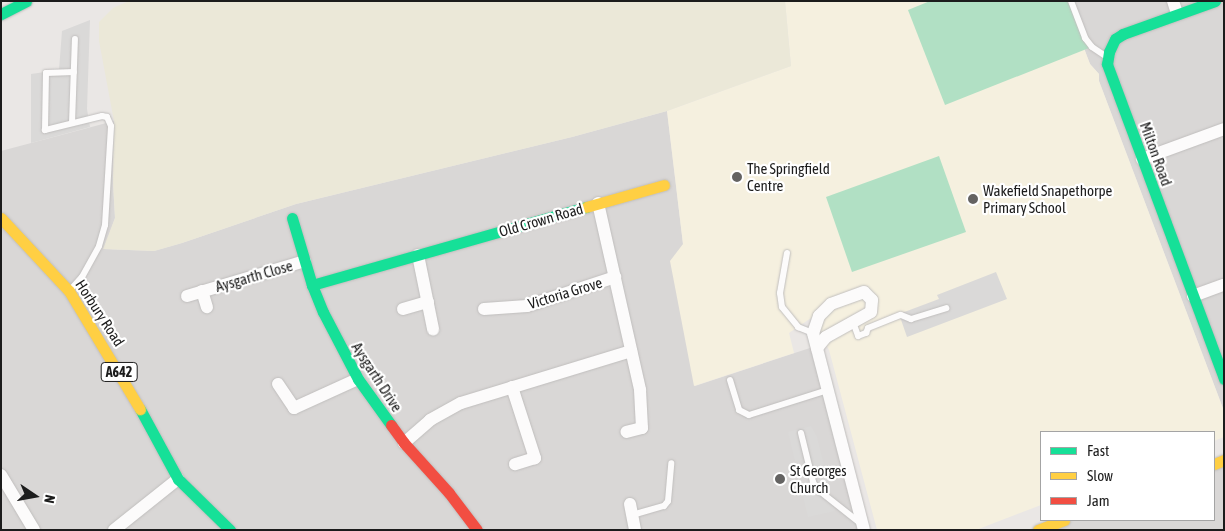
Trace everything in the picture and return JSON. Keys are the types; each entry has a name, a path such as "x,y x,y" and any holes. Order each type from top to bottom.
{"main road":[{"path":"1,14 26,1"},
{"path":"1108,57 1115,39 1123,34 1175,7 1215,1"},
{"name":"Milton Road","path":"1108,57 1110,72 1224,379"},
{"name":"Old Crown Road","path":"312,285 598,203 664,186"},
{"name":"Horbury Road","path":"1,218 69,291 125,382 178,479 230,530"},
{"name":"Aysgarth Drive","path":"292,218 312,285 338,344 358,379 404,443 449,493 477,530"},
{"path":"1038,530 1061,521"}],"street":[{"path":"1142,159 1224,129"},
{"name":"Victoria Grove","path":"598,203 640,390 642,428 626,432"},
{"path":"418,254 433,329"},
{"name":"Aysgarth Close","path":"186,296 305,261"},
{"name":"Victoria Grove","path":"484,309 527,306 615,277"},
{"path":"1193,296 1224,284"},
{"name":"Aysgarth Close","path":"202,292 207,307"},
{"path":"817,348 826,337 871,312 872,300 864,292 831,304 819,316 813,333 863,527"},
{"path":"403,309 428,302"},
{"path":"404,443 430,420 461,403 631,351"},
{"path":"278,384 294,408 358,379"},
{"path":"512,387 535,458 515,464"},
{"path":"2,476 34,530"},
{"path":"114,530 178,479"},
{"path":"631,510 634,530"}],"lane":[{"path":"1071,1 1085,38 1092,47 1108,57"},
{"path":"72,123 75,39"},
{"path":"69,291 82,278 99,246 106,225 111,126 107,117 102,116 45,130 46,73 74,72"},
{"path":"787,253 780,293 782,307 798,327 813,333"},
{"path":"853,322 858,336 866,333 868,328 901,315 912,319 946,308"},
{"path":"730,380 739,410 749,415 828,390"},
{"path":"802,433 813,482 817,489 863,527"},
{"path":"631,510 664,506 668,501 672,463"}],"shaded area":[{"path":"129,1 785,1 791,66 667,111 572,137 296,204 154,251 103,249 115,218 113,182 114,121 99,41 99,22 113,8"},
{"name":"Wakefield Snapethorpe Primary School","path":"785,1 1066,1 1090,64 1099,74 1099,81 1224,411 1224,437 1215,441 1215,431 1040,431 1040,505 976,530 877,530 829,350 811,318 789,333 794,353 694,386 670,261 683,244 667,111 791,66"},
{"path":"1066,1 1224,1 1224,411 1099,81 1099,74 1090,64"},
{"path":"90,20 87,109 90,127 31,143 31,74 59,70 62,31"},
{"path":"667,111 683,244 695,386 816,346 864,530 1,530 1,151 114,121 113,182 115,218 104,249 154,251 296,204 572,137"},
{"path":"996,272 1007,299 907,337 899,314 939,299 937,295"},
{"path":"811,426 817,437 835,511 808,517 801,488 809,486 803,460 795,461 788,432"},
{"path":"1224,460 1224,530 1038,530 1061,521 1215,521 1215,464"}],"green space":[{"path":"930,1 1070,1 1089,48 945,105 908,10"},
{"path":"939,156 966,232 852,272 826,197"}],"traffic: fast":[{"path":"1,14 26,1"},
{"path":"1215,1 1123,34 1115,39 1109,52 1107,64 1224,379"},
{"path":"312,285 586,207"},
{"path":"292,218 312,285 323,312 358,379 391,425"},
{"path":"140,409 178,479 230,530"}],"traffic: slow":[{"path":"586,207 664,185"},
{"path":"1,218 69,291 140,409"},
{"path":"1215,464 1224,460"},
{"path":"1038,530 1061,521"}],"traffic: jam":[{"path":"391,425 404,443 449,493 477,530"}],"place":[{"name":"The Springfield Centre","path":"737,177"},
{"name":"Wakefield Snapethorpe Primary School","path":"973,199"},
{"name":"St Georges Church","path":"780,479"}]}
